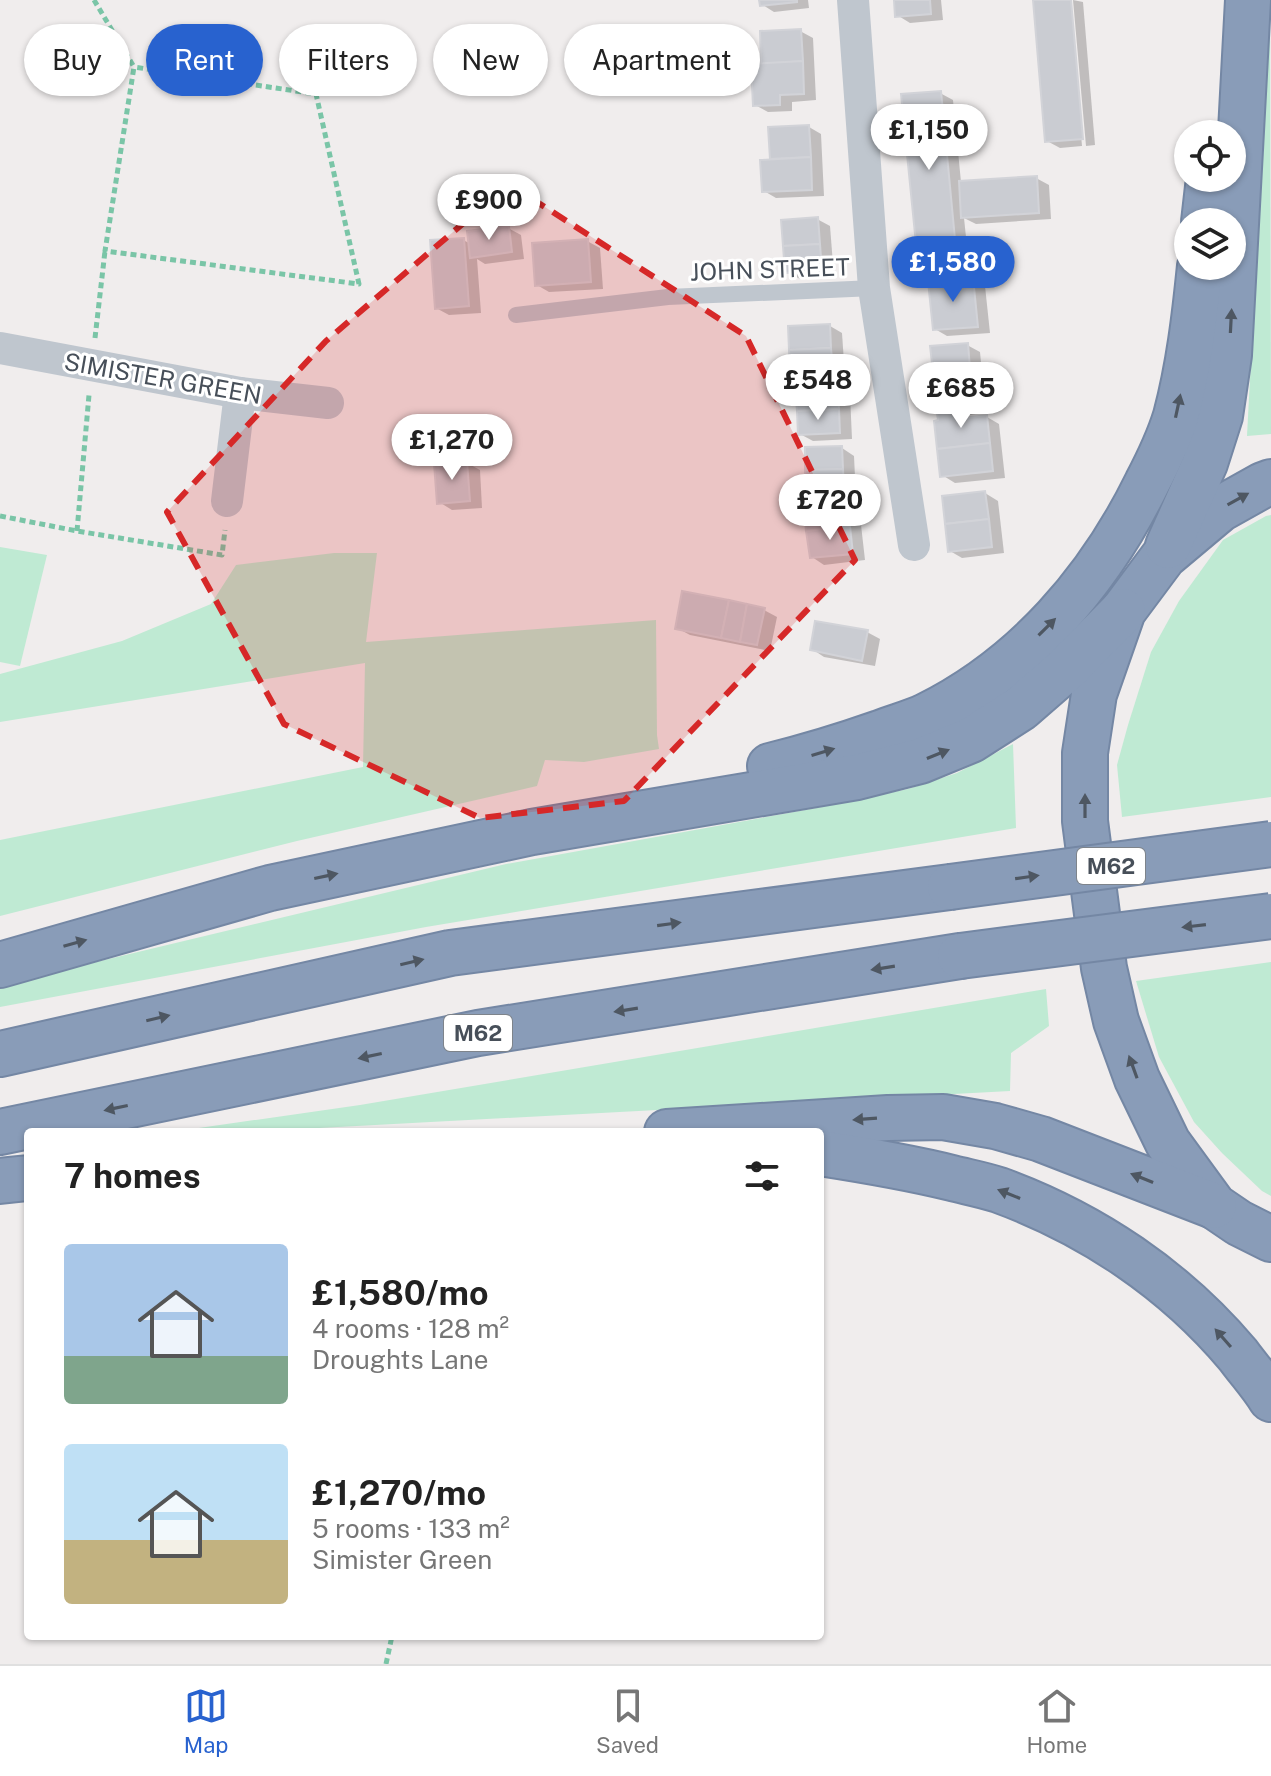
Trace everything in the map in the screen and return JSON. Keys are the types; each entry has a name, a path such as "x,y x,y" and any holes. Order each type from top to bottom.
{"highway":[{"path":"1214,120 1232,0"},
{"path":"0,965 270,888 532,832 857,777 920,761 971,740 1021,708 1067,668 1123,611 1164,556 1205,463 1220,416 1227,370 1248,0"},
{"path":"532,832 823,753 923,717 973,690 1019,655 1062,612 1098,568 1129,520 1155,468 1175,418 1199,280"},
{"path":"1164,556 1220,509 1271,482"},
{"path":"1123,611 1094,694 1085,753 1085,821 1104,968 1116,1021 1137,1079 1168,1143 1271,1257"},
{"name":"M62","path":"0,1054 450,953 1271,844"},
{"name":"M62","path":"0,1132 478,1033 960,956 1271,916"},
{"path":"730,1128 943,1117 995,1126 1041,1139 1241,1223"},
{"path":"824,1154 903,1166 997,1189 1057,1213 1117,1247 1170,1287 1217,1331 1271,1399"},
{"path":"0,1181 24,1178"}],"street":[{"path":"853,0 874,288 914,545"},
{"name":"SIMISTER GREEN","path":"0,348 240,393 328,403"},
{"path":"227,501 240,393"}],"lane":[{"name":"JOHN STREET","path":"516,315 668,297 874,288"}],"path":[{"path":"77,531 105,251 134,67 94,0"},
{"path":"105,251 359,284 316,94 134,67"},
{"path":"0,516 222,555 227,501"},
{"path":"386,1664 391,1640"}],"highlighted area":[{"path":"509,184 746,336 855,560 624,801 480,818 284,724 167,512 326,341"}],"green space":[{"path":"1270,0 1271,434 1247,436"},
{"path":"1271,515 1271,797 1122,817 1117,765 1151,652 1179,601 1223,540"},
{"path":"0,547 47,555 20,666 0,662"},
{"path":"334,553 377,553 366,642 656,620 659,749 584,762 545,760 537,786 297,841 0,916 0,840 363,767 365,663 0,722 0,674 122,641 211,604 236,565"},
{"path":"1013,744 1016,828 426,927 0,1007 0,985 506,864 908,789 957,773"},
{"path":"1271,962 1271,1196 1222,1153 1194,1122 1159,1057 1136,981"},
{"path":"1046,989 1049,1026 1011,1053 1010,1091 321,1128 199,1128 360,1105"}],"building":[{"path":"759,0 797,0 797,2 760,6"},
{"path":"894,0 930,0 931,14 895,17"},
{"path":"1033,0 1071,0 1083,139 1045,142"},
{"path":"801,29 803,61 761,64 760,31"},
{"path":"803,61 804,94 780,95 780,105 753,106 753,96 760,96 760,63"},
{"path":"941,91 956,250 917,254 901,94"},
{"path":"809,125 811,157 770,159 768,127"},
{"path":"811,157 812,190 762,192 760,160"},
{"path":"1037,176 1039,213 961,218 959,181"},
{"path":"818,217 820,244 783,246 781,220"},
{"path":"509,226 512,252 470,258 467,231"},
{"path":"464,238 469,306 435,309 430,240"},
{"path":"588,239 591,282 535,286 532,243"},
{"path":"820,244 822,271 785,273 783,246"},
{"path":"973,277 978,327 933,330 928,281"},
{"path":"830,324 831,348 789,350 788,326"},
{"path":"968,343 970,369 933,372 930,346"},
{"path":"831,348 833,371 790,374 789,350"},
{"path":"970,369 974,407 944,410 943,398 935,399 933,372"},
{"path":"838,385 839,409 797,411 795,387"},
{"path":"839,409 840,433 798,435 797,411"},
{"path":"962,410 963,418 987,415 990,443 937,449 934,421 938,420 937,413"},
{"path":"990,443 993,471 940,477 937,449"},
{"path":"842,446 843,469 805,470 805,447"},
{"path":"467,461 470,501 437,504 434,463"},
{"path":"843,469 844,492 806,493 805,470"},
{"path":"985,491 989,519 945,524 942,496"},
{"path":"847,498 850,526 806,531 803,503"},
{"path":"989,519 992,547 948,552 945,524"},
{"path":"850,526 853,554 810,558 806,531"},
{"path":"682,591 729,600 721,638 675,629"},
{"path":"729,600 747,604 740,642 721,638"},
{"path":"747,604 765,608 757,645 740,642"},
{"path":"815,621 868,630 862,661 810,650"}]}
